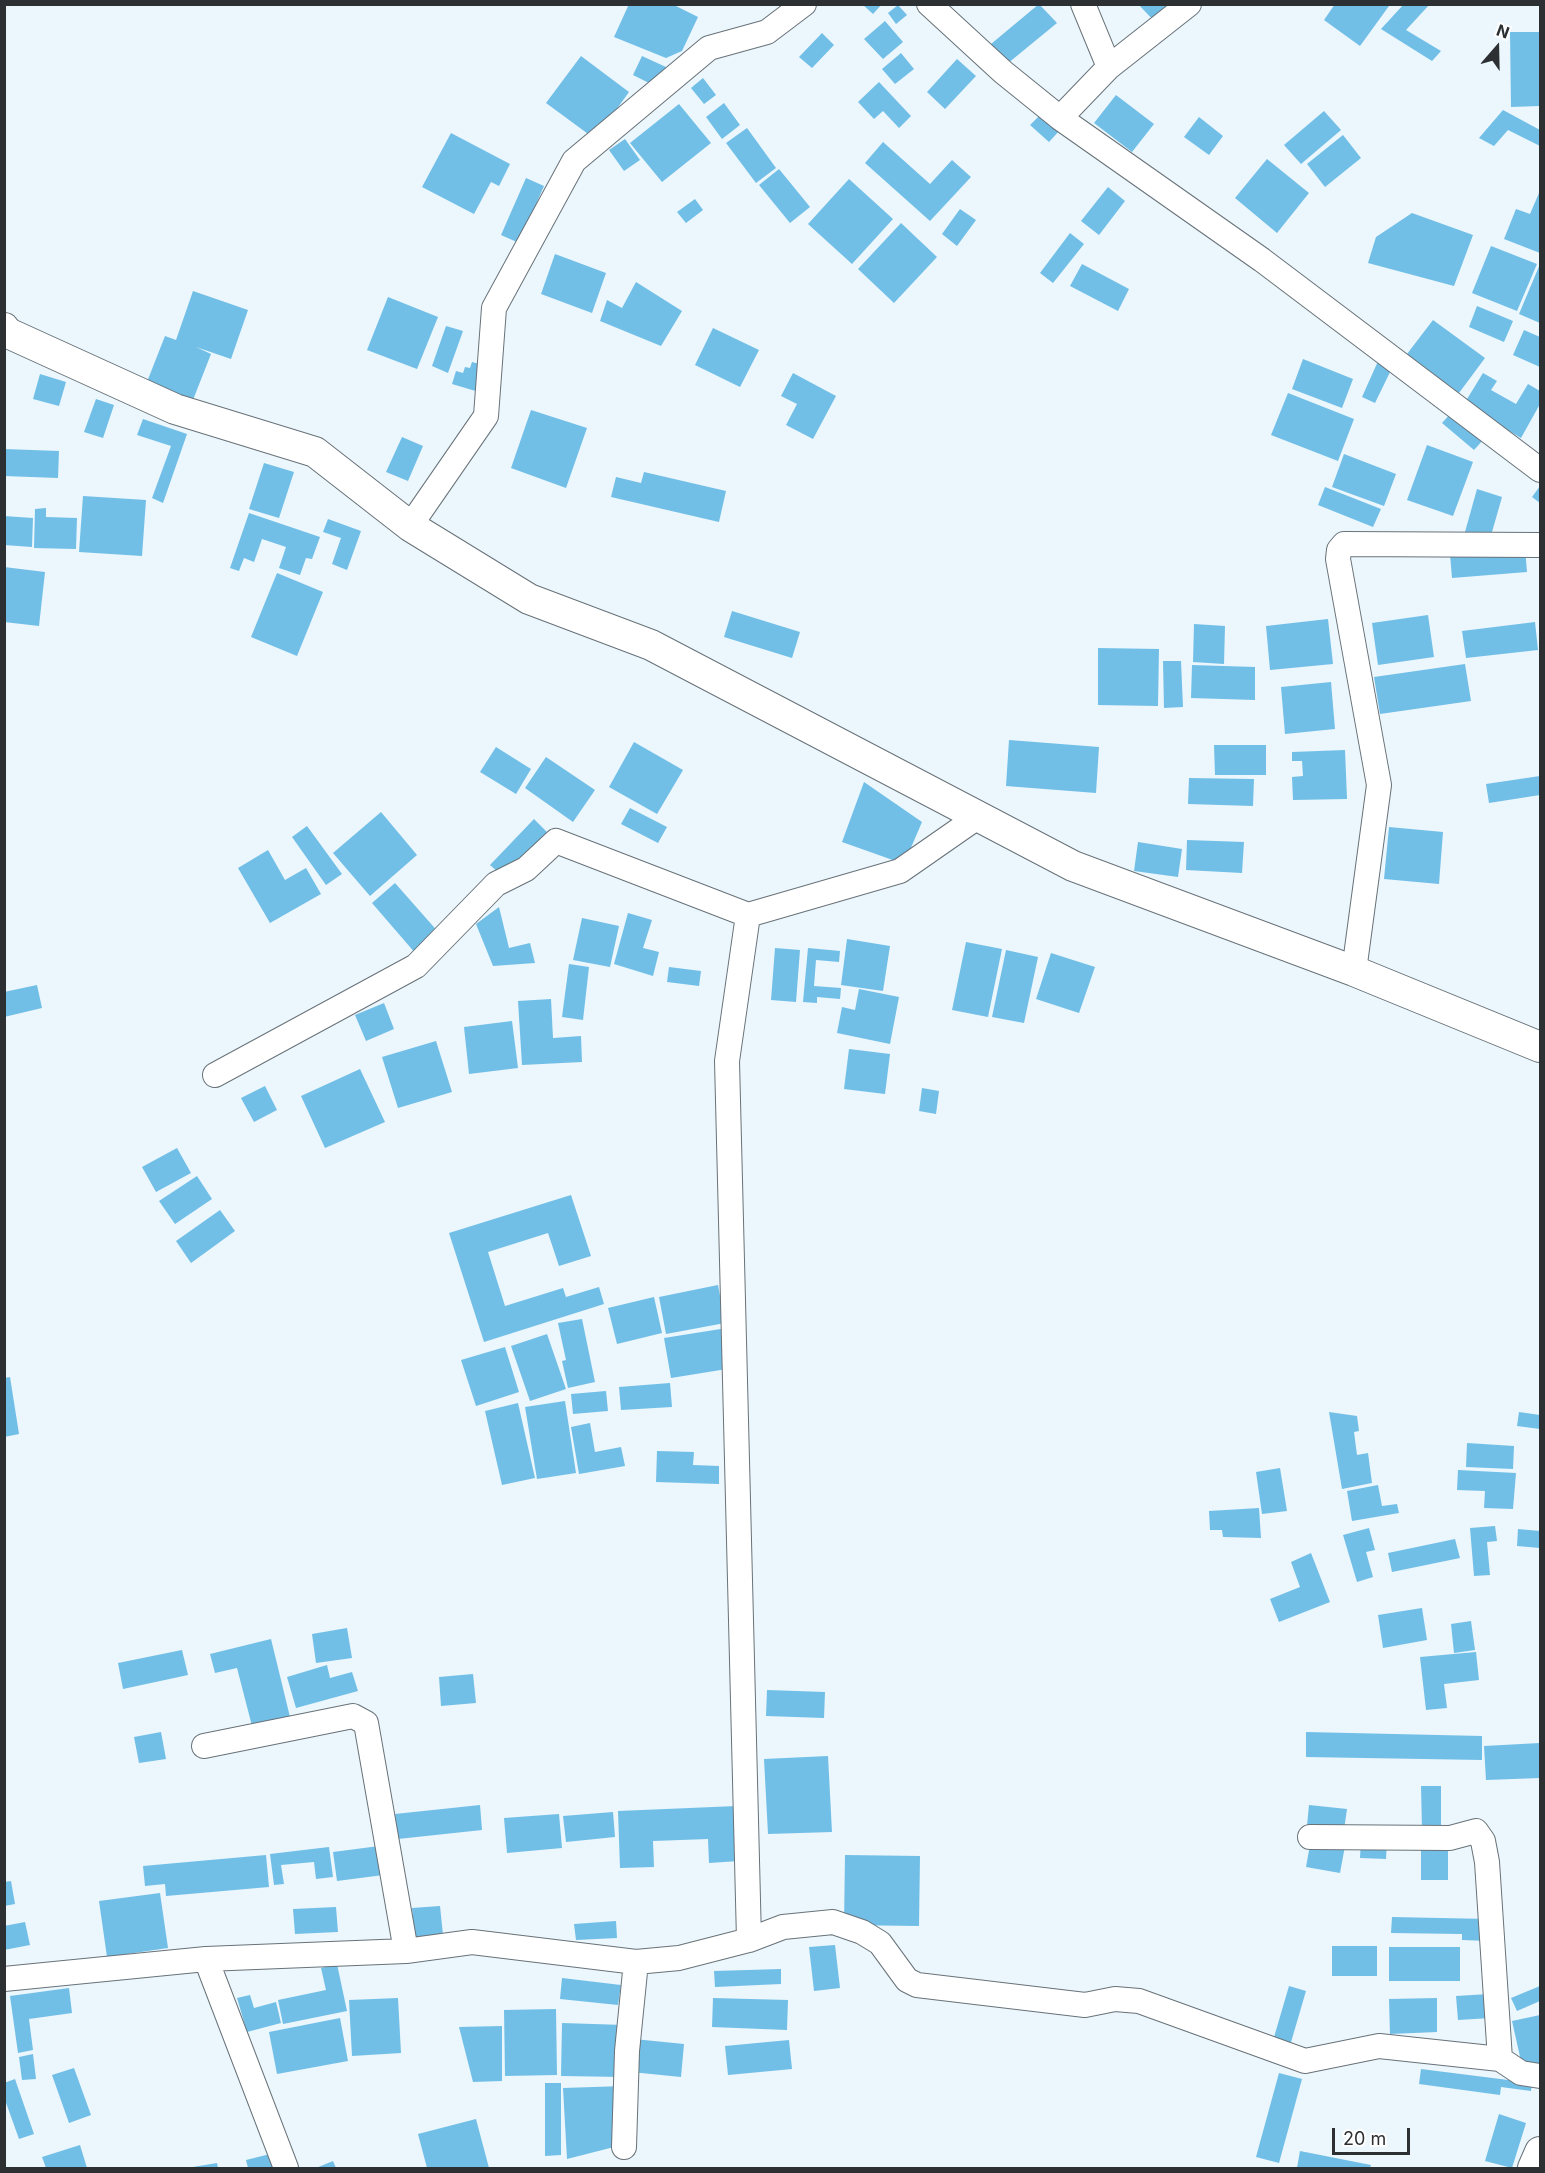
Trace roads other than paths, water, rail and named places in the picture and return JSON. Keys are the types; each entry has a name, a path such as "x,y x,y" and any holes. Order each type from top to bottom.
{"street":[{"path":"410,526 486,416 494,308 574,161 709,48 767,32 804,4"},
{"path":"930,4 1003,72 1060,118 1262,260 1540,470"},
{"path":"1083,4 1109,68"},
{"path":"1060,118 1109,68 1189,4"},
{"path":"4,328 8,333 175,409 315,452 410,526 529,599 651,645 1073,866 1353,971 1540,1047"},
{"path":"1353,971 1379,785 1338,559 1339,550 1344,544 1540,545"},
{"path":"215,1075 416,966 495,884 526,869 556,841 748,915 900,871 979,816"},
{"path":"748,915 728,1061 749,1941"},
{"path":"204,1746 352,1716 366,1722 406,1951"},
{"path":"1310,1837 1450,1838 1476,1831 1483,1841 1487,1862 1500,2059"},
{"path":"4,1979 206,1959 406,1951 472,1941 636,1962 679,1958 749,1941 783,1927 833,1922 862,1932 880,1943 907,1980 917,1985 1085,2004 1115,1999 1139,2001 1305,2061 1379,2046 1500,2059 1521,2073 1540,2076"},
{"path":"206,1959 286,2169"},
{"path":"624,2147 627,2051 636,1962"},
{"path":"1533,2169 1540,2152"}]}
